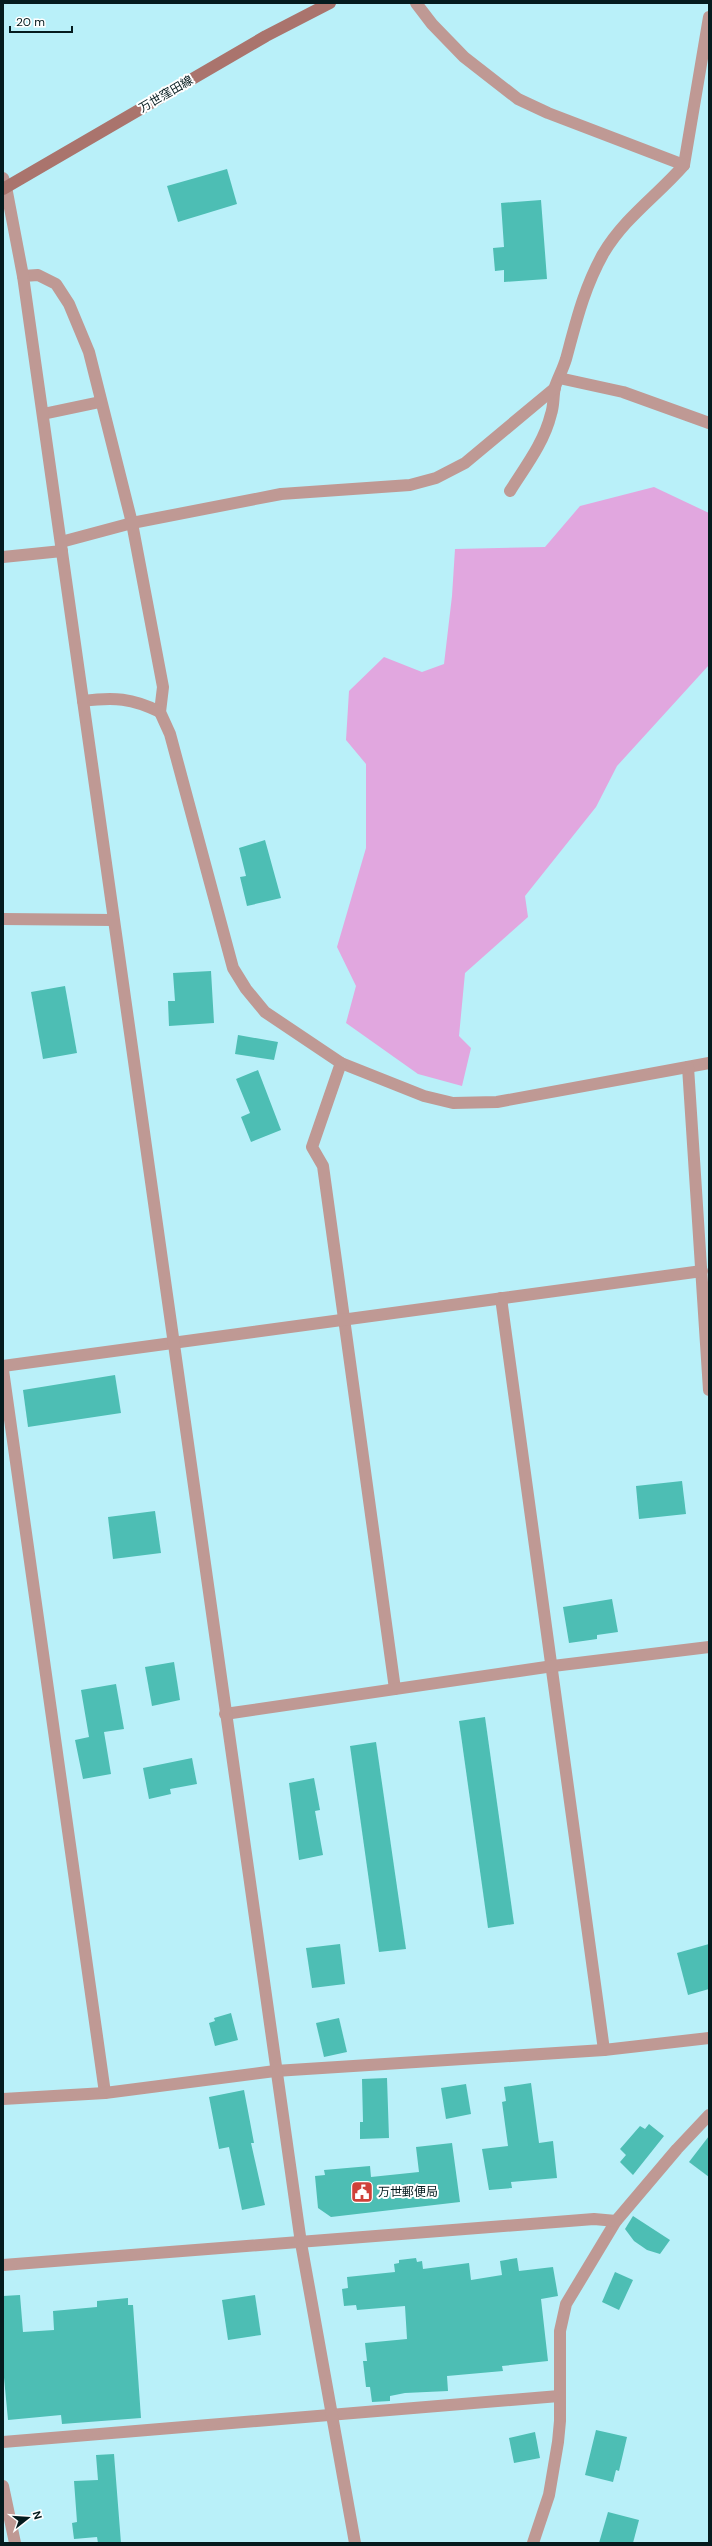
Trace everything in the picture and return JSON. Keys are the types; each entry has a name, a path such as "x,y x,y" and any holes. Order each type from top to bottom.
{"main road":[{"name":"万世窪田線","path":"4,185 259,40 330,3"}],"street":[{"path":"416,3 432,24 464,57 518,99 548,113 684,165"},
{"path":"510,491 540,444 551,414 557,383 586,289 603,254 622,226 668,183 684,165 709,17"},
{"path":"4,185 23,276 62,546 275,2071 301,2243 331,2414 356,2543"},
{"path":"23,276 38,275 56,284 69,304 89,352 100,402 132,524 163,688 160,712 170,734 234,968 246,989 265,1012 341,1063 424,1096 453,1103 497,1102 709,1063"},
{"path":"3,557 62,546 132,524 281,494 403,485 436,478 465,463 557,383 623,392 709,423"},
{"path":"43,414 100,402"},
{"path":"83,701 103,698 138,701 160,712"},
{"path":"3,919 114,920"},
{"path":"341,1063 312,1147 323,1166 343,1320 395,1688"},
{"path":"688,1067 709,1390"},
{"path":"3,1366 702,1271"},
{"path":"501,1298 553,1666 604,2050"},
{"path":"3,1370 105,2093"},
{"path":"225,1714 553,1666 709,1647"},
{"path":"3,2098 105,2093 275,2071 604,2050 709,2038"},
{"path":"533,2543 549,2495 560,2421 560,2331 566,2304 616,2221 676,2149 709,2115"},
{"path":"3,2265 594,2219 616,2221"},
{"path":"3,2442 559,2396"},
{"path":"3,2486 15,2543"}],"shaded area":[{"path":"654,487 709,513 709,665 617,766 596,807 525,896 528,917 465,973 459,1036 471,1048 462,1086 418,1074 346,1023 356,986 337,947 366,848 366,764 346,740 349,691 384,657 422,672 444,664 452,596 455,549 545,547 580,506"}],"building":[{"path":"227,169 237,204 178,222 167,186"},
{"path":"541,200 547,279 504,282 504,270 495,271 493,248 504,247 501,203"},
{"path":"265,840 281,898 247,906 240,877 246,876 239,848"},
{"path":"211,971 214,1023 169,1026 168,1001 175,1001 173,973"},
{"path":"65,986 77,1053 43,1059 31,992"},
{"path":"238,1035 278,1042 274,1060 235,1054"},
{"path":"258,1070 281,1130 251,1142 241,1117 250,1113 236,1079"},
{"path":"115,1375 121,1413 28,1427 23,1390"},
{"path":"682,1481 686,1514 639,1519 636,1486"},
{"path":"155,1511 161,1553 113,1559 108,1517"},
{"path":"612,1599 618,1632 597,1635 597,1639 569,1643 563,1607"},
{"path":"174,1662 180,1700 152,1706 145,1667"},
{"path":"116,1684 124,1729 104,1732 111,1774 83,1779 75,1740 89,1737 81,1690"},
{"path":"485,1717 514,1924 488,1928 459,1721"},
{"path":"376,1742 406,1949 379,1952 350,1746"},
{"path":"192,1758 197,1784 170,1789 171,1794 149,1799 143,1768"},
{"path":"314,1778 320,1810 315,1811 323,1855 299,1860 289,1783"},
{"path":"340,1944 345,1984 312,1988 306,1948"},
{"path":"709,1944 709,1989 688,1995 677,1953"},
{"path":"231,2013 238,2040 215,2046 209,2023 215,2021 214,2018"},
{"path":"339,2018 347,2052 324,2057 316,2023"},
{"path":"387,2078 389,2138 360,2139 360,2122 363,2122 362,2079"},
{"path":"531,2083 539,2143 553,2141 557,2178 511,2182 512,2188 489,2190 482,2149 508,2146 502,2102 506,2101 504,2087"},
{"path":"466,2084 471,2114 446,2119 441,2088"},
{"path":"244,2090 254,2143 251,2143 265,2205 242,2210 229,2147 219,2149 209,2097"},
{"path":"649,2124 664,2136 633,2175 620,2162 626,2155 620,2149 640,2126 645,2129"},
{"path":"709,2136 709,2177 689,2162"},
{"path":"452,2143 460,2202 331,2217 318,2208 315,2176 325,2175 324,2170 370,2166 371,2177 419,2172 416,2147"},
{"path":"633,2216 670,2240 660,2254 647,2250 634,2241 625,2229"},
{"path":"416,2258 417,2262 422,2261 423,2269 469,2263 471,2280 502,2275 500,2261 517,2258 519,2271 553,2267 558,2296 541,2299 548,2361 502,2366 503,2371 447,2376 448,2391 405,2393 390,2396 390,2401 372,2402 370,2387 366,2387 363,2361 367,2361 365,2343 407,2339 405,2306 357,2310 356,2305 344,2306 342,2289 348,2288 347,2277 395,2272 394,2264 399,2263 399,2260"},
{"path":"615,2272 633,2280 619,2310 602,2302"},
{"path":"20,2295 23,2332 54,2330 53,2311 97,2307 97,2301 128,2298 128,2305 133,2305 141,2418 62,2424 61,2415 8,2420 3,2367 3,2296"},
{"path":"255,2295 261,2335 228,2340 222,2300"},
{"path":"596,2430 627,2437 619,2471 616,2470 613,2482 585,2475"},
{"path":"535,2432 540,2458 514,2463 509,2438"},
{"path":"114,2454 121,2543 98,2543 97,2537 74,2539 72,2523 77,2522 74,2481 98,2480 96,2455"},
{"path":"608,2512 639,2520 633,2543 599,2543"}],"place":[{"name":"万世郵便局","path":"362,2192"}]}
